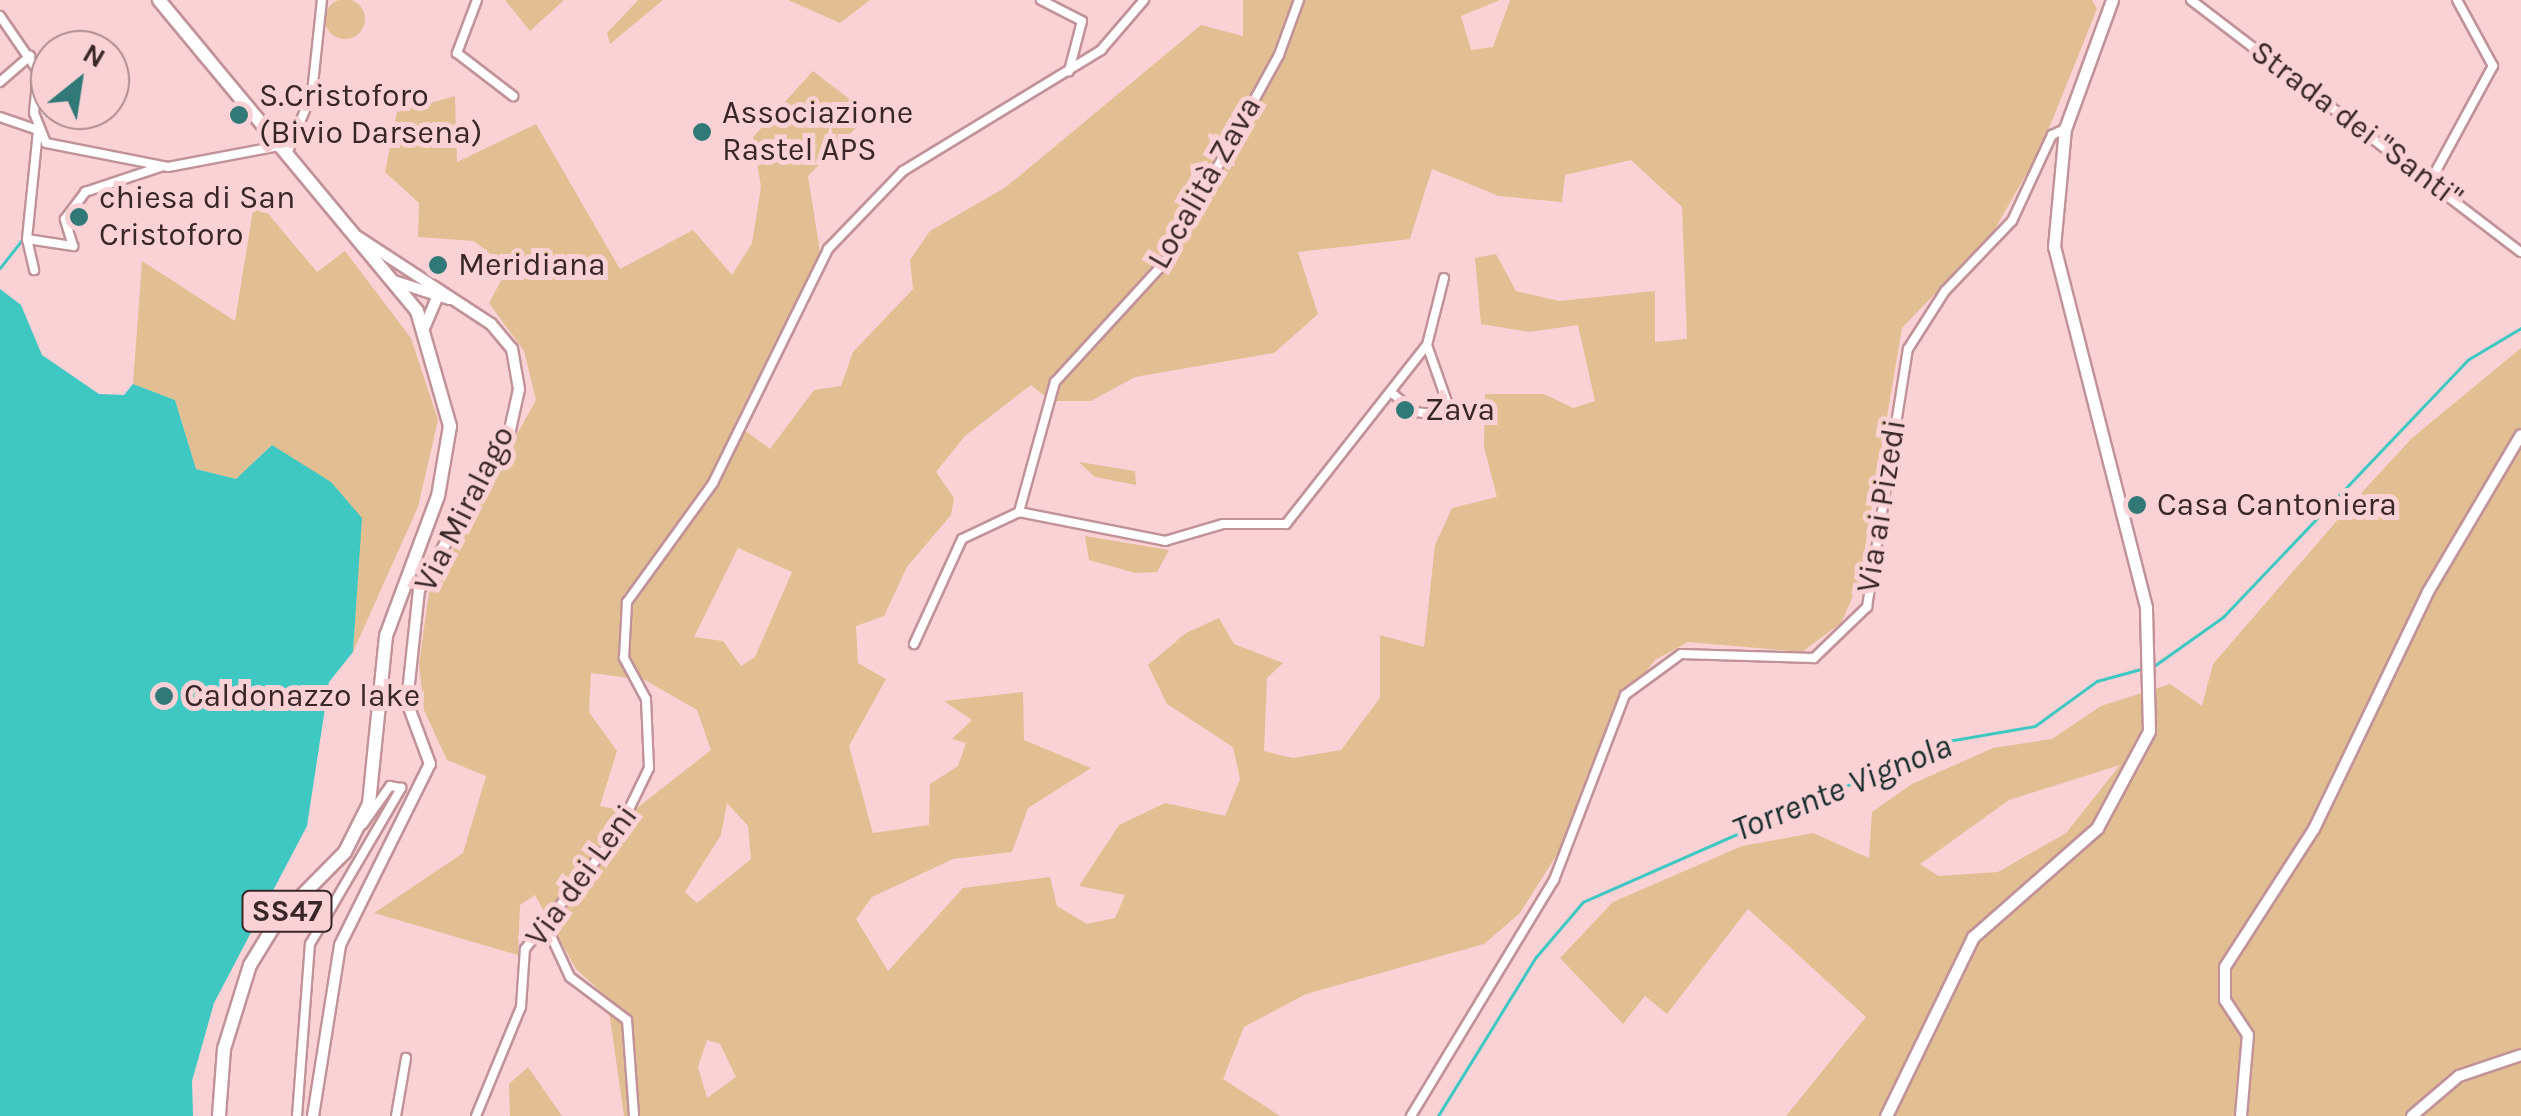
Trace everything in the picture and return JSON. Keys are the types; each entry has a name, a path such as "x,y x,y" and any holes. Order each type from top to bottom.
{"main road":[{"name":"SS47","path":"159,0 392,280 425,326 447,399 446,462 386,636 372,783 359,828 250,965 224,1048 219,1116"},
{"path":"1886,1116 1973,936 2097,828 2118,798 2138,765 2153,697 2152,652 2122,502 2064,312 2054,247 2065,130 2112,0"}],"street":[{"path":"26,239 73,246 65,218 85,192 163,166 283,150 312,93 322,0"},
{"path":"477,0 457,53 513,96"},
{"path":"1041,0 1082,21 1069,71"},
{"name":"Località Zava","path":"1019,512 1055,382 1165,262 1279,56 1298,0"},
{"name":"Strada dei \"Santi\"","path":"2190,0 2521,252"},
{"path":"2431,180 2493,66 2457,0"},
{"name":"Via dei Leni","path":"476,1116 521,1007 524,949 638,800 654,734 620,627 635,588 713,483 782,326 872,197 938,144 1069,71 1140,1"},
{"path":"0,16 30,56 0,82"},
{"path":"0,117 30,127"},
{"path":"38,130 60,148 163,166"},
{"path":"34,270 26,239 38,130"},
{"name":"Via ai Pizedi","path":"1411,1116 1554,880 1625,695 1681,654 1814,658 1867,608 1908,350 1946,292 2012,221 2052,134 2065,130"},
{"path":"354,234 473,309"},
{"path":"392,280 410,269"},
{"path":"914,644 962,539 1019,512 1165,541 1223,524 1286,524 1373,405 1392,394 1428,345 1444,278"},
{"path":"392,280 473,309"},
{"path":"425,326 438,295"},
{"name":"Via Miralago","path":"313,1116 340,946 430,764 407,702 419,590 510,430 520,389 512,349 473,309"},
{"path":"1392,394 1415,412 1452,416 1428,345"},
{"path":"2241,1116 2248,1036 2225,1000 2225,967 2314,829 2428,592 2521,435"},
{"path":"297,1116 310,944 401,788 390,786 359,828"},
{"path":"544,922 570,977 627,1020 634,1116"},
{"path":"2412,1116 2459,1076 2521,1055"},
{"path":"396,1116 406,1058"}],"shaded area":[{"path":"345,-1 359,5 365,19 359,33 345,39 331,33 325,19 331,5"},
{"path":"505,0 564,0 530,31"},
{"path":"638,0 663,0 610,44 607,33"},
{"path":"788,0 870,0 840,23"},
{"path":"1243,0 1500,0 1461,16 1471,50 1493,47 1510,0 2092,0 2097,9 2041,148 1991,236 1902,328 1859,583 1841,623 1802,652 1688,642 1655,660 1616,711 1561,848 1520,913 1484,944 1306,994 1244,1027 1223,1079 1280,1116 624,1116 607,997 576,969 535,895 520,905 518,955 374,913 463,853 486,776 447,760 424,710 419,664 429,592 536,400 524,351 489,303 508,268 474,241 418,237 419,203 385,172 397,112 455,96 457,162 536,124 620,269 693,230 732,275 752,243 761,187 753,137 813,71 857,105 864,120 808,176 820,252 735,423 770,449 814,390 841,386 853,352 913,289 910,260 930,231 1006,187 1201,25 1243,36","holes":["1631,160 1682,207 1687,339 1655,342 1655,291 1559,301 1516,291 1496,254 1475,258 1481,324 1529,332 1578,325 1595,401 1573,408 1544,394 1485,394 1484,447 1497,497 1452,508 1435,545 1424,647 1380,635 1380,698 1341,750 1293,758 1264,751 1267,678 1283,663 1234,644 1219,618 1186,633 1148,665 1167,704 1233,747 1240,779 1225,816 1165,803 1119,825 1079,886 1125,895 1115,918 1087,924 1057,906 1050,877 963,888 888,971 856,919 872,897 953,859 1012,852 1028,808 1091,768 1024,740 1023,692 944,701 972,720 952,739 966,743 958,766 930,784 929,825 873,833 849,746 886,679 858,663 856,626 884,616 907,567 951,515 954,498 936,472 965,436 1031,385 1051,401 1091,401 1135,377 1274,353 1318,314 1298,252 1410,239 1432,169 1499,196 1562,202 1565,175","738,548 792,572 755,657 741,666 723,641 694,637","591,673 645,680 697,710 711,750 632,812 600,806 617,751 589,712","727,803 748,826 751,859 697,903 685,892 721,835","707,1040 720,1044 736,1077 707,1098 698,1067"]},
{"path":"255,198 317,272 345,251 411,338 438,420 418,507 353,652 361,517 272,445 236,479 196,469 175,400 133,384 142,261 235,321"},
{"path":"2521,348 2521,1116 1889,1116 1975,938 2099,830 2120,800 2141,766 2155,689 2170,684 2202,706 2213,664 2354,501 2412,438"},
{"path":"1079,462 1135,471 1136,485 1095,477"},
{"path":"1085,536 1169,550 1157,572 1135,573 1089,560"},
{"path":"2151,690 2147,730 2095,827 1971,935 1883,1116 1786,1116 1866,1017 1748,909 1667,1014 1645,996 1623,1024 1560,958 1613,902 1742,846 1813,833 1869,858 1872,812 1912,784 1993,748 2052,739 2101,706","holes":["2120,765 2066,833 1998,872 1939,876 1920,864 2009,800"]},
{"path":"528,1067 562,1116 510,1116 509,1084"}],"water":[{"name":"Caldonazzo lake","path":"0,289 21,305 42,355 99,394 124,395 133,384 175,400 196,469 236,479 272,445 331,482 362,518 353,652 329,682 307,826 214,1003 192,1081 193,1116 0,1116"}],"waterway":[{"path":"0,268 23,239"},
{"name":"Torrente Vignola","path":"2154,666 2223,617 2469,359 2521,328"},
{"name":"Torrente Vignola","path":"1438,1116 1536,957 1583,902 1948,741 2035,726 2097,681 2141,669"}],"place":[{"name":"S.Cristoforo (Bivio Darsena)","path":"239,115"},
{"name":"Associazione Rastel APS","path":"702,132"},
{"name":"chiesa di San Cristoforo","path":"79,217"},
{"name":"Meridiana","path":"438,265"},
{"name":"Zava","path":"1405,410"},
{"name":"Casa Cantoniera","path":"2137,505"},
{"name":"Caldonazzo lake","path":"164,696"}]}
